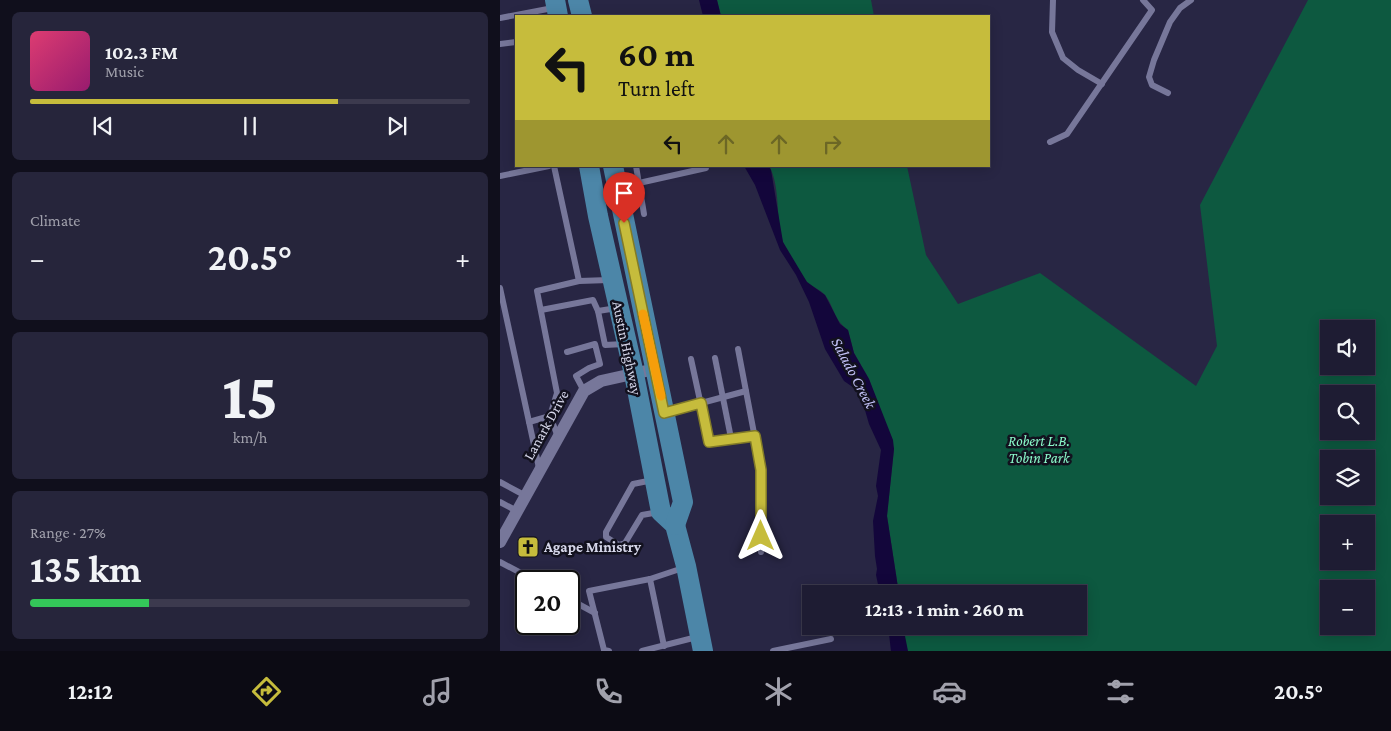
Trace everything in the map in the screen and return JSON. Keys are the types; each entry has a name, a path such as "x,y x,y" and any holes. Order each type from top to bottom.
{"main road":[{"path":"578,0 582,15"},
{"name":"Austin Highway","path":"589,167 612,280 634,374 654,480 686,566 702,644"},
{"name":"Austin Highway","path":"613,167 683,502 668,518"}],"street":[{"name":"Lanark Drive","path":"500,542 584,391 602,381 655,369"}],"lane":[{"path":"1053,0 1052,32 1063,58 1078,70 1102,84"},
{"path":"1050,142 1067,134 1152,10 1143,0"},
{"path":"1168,93 1152,85 1149,77 1170,22 1180,8 1191,0"},
{"path":"517,15 556,8"},
{"path":"500,18 515,15"},
{"path":"500,44 515,42"},
{"path":"500,176 544,167"},
{"path":"554,167 579,281"},
{"path":"636,167 644,214"},
{"path":"638,183 706,167"},
{"path":"620,205 641,200"},
{"path":"558,437 550,416 557,393 538,291 579,281 612,280"},
{"path":"500,288 540,471"},
{"path":"541,310 593,300 598,311 605,345 627,344"},
{"path":"598,311 619,308"},
{"path":"567,352 595,344 600,364 576,376 584,391"},
{"path":"738,349 761,470 761,552"},
{"path":"715,358 731,438"},
{"path":"691,359 709,442 755,436"},
{"path":"664,413 746,391"},
{"path":"529,422 550,416"},
{"path":"654,480 633,484 606,532 606,537 619,545 625,543 642,516 668,518"},
{"path":"500,482 526,496"},
{"path":"500,502 517,511"},
{"path":"500,562 515,570"},
{"path":"609,651 604,650 589,591 650,579 686,566"},
{"path":"650,579 664,646"},
{"path":"580,605 595,613"},
{"path":"773,651 831,639"},
{"path":"642,651 664,646 702,644"}],"green space":[{"path":"717,0 871,0 874,15 721,15"},
{"name":"Robert L.B. Tobin Park","path":"1308,0 1391,0 1391,651 906,651 903,635 1087,635 1087,585 898,585 887,516 894,449 869,379 854,353 848,330 839,322 825,295 804,279 783,242 779,223 777,193 770,167 907,167 926,255 958,304 1040,273 1196,386 1217,346 1200,205"}],"water":[{"path":"699,0 717,0 721,15 703,15"},
{"name":"Salado Creek","path":"745,167 770,167 783,242 807,282 825,295 840,324 848,330 854,353 869,379 893,440 894,449 887,516 898,585 878,585 876,575 873,521 878,496 876,486 881,450 869,424 860,393 844,381 825,349 809,302 796,275 780,250 755,185"},
{"path":"889,635 905,635 908,651 891,651"}],"slow traffic":[{"path":"643,314 661,396"}],"place":[{"name":"Agape Ministry","path":"528,547"}],"route":[{"path":"624,223 664,413 701,403 709,442 755,436 761,470 761,536"}]}
